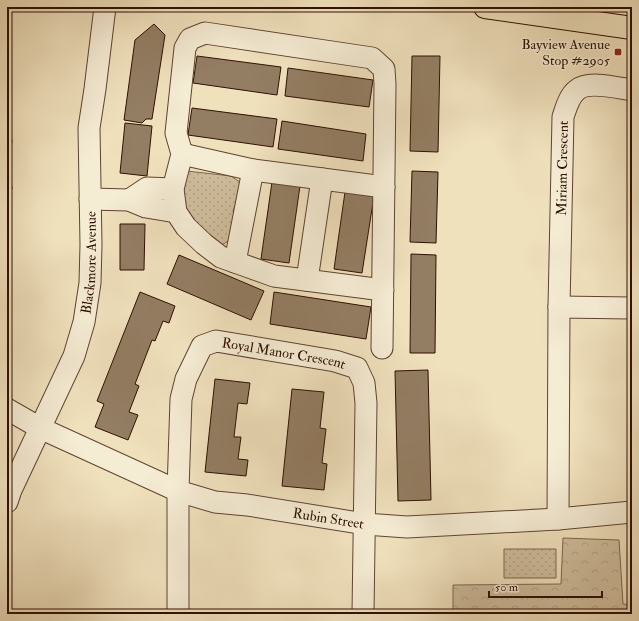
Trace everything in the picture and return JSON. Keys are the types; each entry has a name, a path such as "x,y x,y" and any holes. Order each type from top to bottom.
{"main road":[{"path":"485,7 632,28"}],"street":[{"name":"Blackmore Avenue","path":"7,502 11,490 74,356 84,322 90,283 91,245 89,128 105,7"},
{"path":"382,348 383,290 384,187 386,84 384,70 372,58 206,33 190,40 185,48 176,133 182,154 173,189 176,212 186,227 221,257 274,276 383,290"},
{"name":"Miriam Crescent","path":"558,519 559,307 563,117 569,100 577,89 600,85 632,90"},
{"path":"182,154 253,170 384,187"},
{"path":"235,262 253,170"},
{"path":"307,280 322,179"},
{"path":"129,200 147,188 173,189"},
{"path":"90,199 129,200 146,207 176,212"},
{"path":"559,307 632,308"},
{"name":"Royal Manor Crescent","path":"178,614 178,491 181,399 186,378 202,346 216,341 335,361 357,368 364,383 366,403 363,614"},
{"name":"Rubin Street","path":"7,410 40,428 178,491 215,502 253,506 365,524 421,527 558,519 632,512"}],"green space":[{"path":"187,171 231,176 240,182 240,191 233,211 237,224 233,237 224,244 207,245 179,204"},
{"path":"563,538 619,540 623,604 632,605 632,614 453,614 453,585 561,584"},
{"path":"504,549 556,549 556,578 504,578"}],"building":[{"path":"154,24 165,35 152,119 146,119 142,123 124,120 135,40"},
{"path":"197,56 281,67 277,95 193,83"},
{"path":"412,56 440,56 438,152 410,151"},
{"path":"288,68 373,80 369,107 285,96"},
{"path":"192,108 277,119 273,147 188,135"},
{"path":"282,121 366,134 363,161 278,149"},
{"path":"125,123 152,126 147,176 120,173"},
{"path":"7,140 12,140 11,149 7,150"},
{"path":"412,171 438,172 436,243 410,242"},
{"path":"11,180 12,189 7,190 7,181"},
{"path":"272,182 300,186 289,263 261,259"},
{"path":"345,192 374,196 362,273 334,269"},
{"path":"120,224 145,224 144,270 120,270"},
{"path":"411,254 436,255 435,353 410,353"},
{"path":"179,255 264,291 251,320 167,284"},
{"path":"140,292 175,306 169,323 163,321 155,341 152,340 135,384 139,386 129,412 138,415 128,440 95,427 104,404 97,401"},
{"path":"274,292 371,307 366,339 270,324"},
{"path":"428,370 431,500 398,501 395,371"},
{"path":"215,379 250,383 247,404 238,403 234,437 241,437 238,459 248,460 246,476 205,472"},
{"path":"292,389 324,392 320,428 326,429 322,463 327,464 324,490 282,486"}],"place":[{"name":"Bayview Avenue Stop #2905","path":"618,52"}]}
